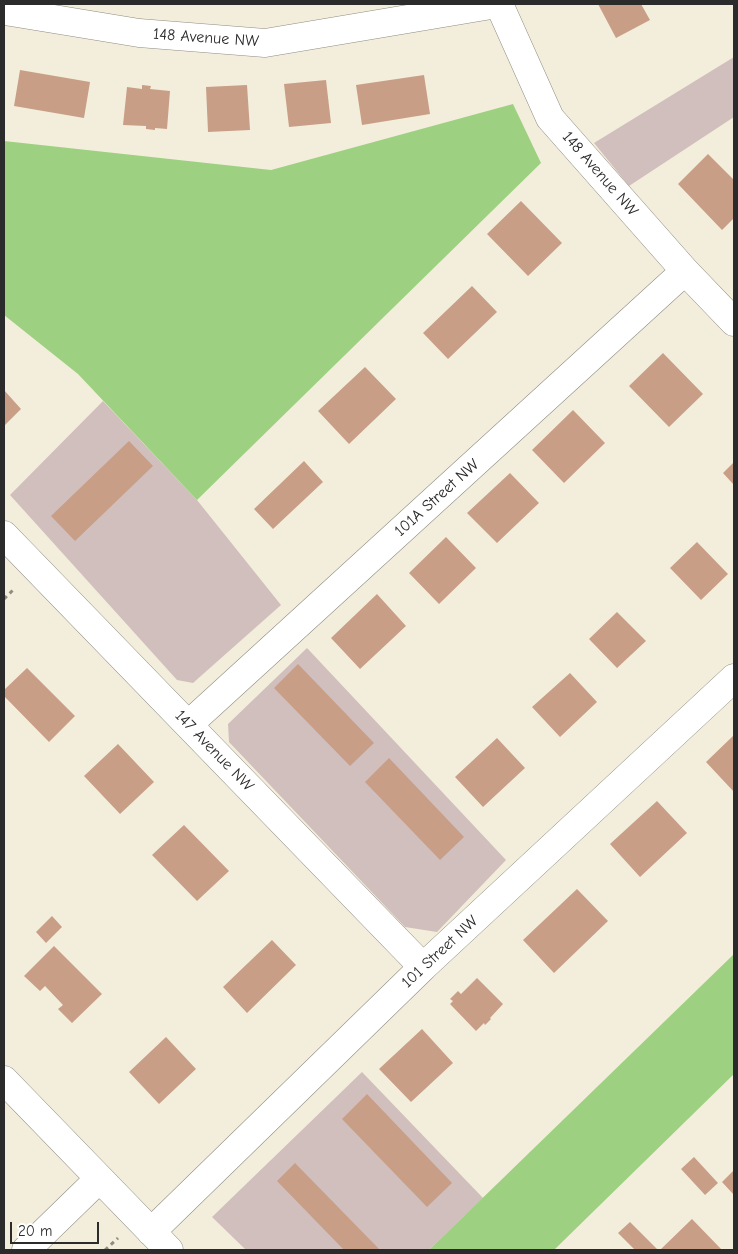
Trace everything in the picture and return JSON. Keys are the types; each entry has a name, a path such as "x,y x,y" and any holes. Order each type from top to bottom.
{"street":[{"name":"148 Avenue NW","path":"4,10 139,33 264,43 498,4 550,118 684,271 734,322"},
{"name":"101A Street NW","path":"189,724 684,271"},
{"name":"147 Avenue NW","path":"4,534 423,967"},
{"name":"101 Street NW","path":"160,1241 423,967 734,678"},
{"path":"4,1080 160,1241"},
{"path":"26,1250 99,1179"}],"shaded area":[{"path":"734,57 734,117 629,186 594,143"},
{"path":"103,401 197,500 281,605 193,683 177,680 10,495"},
{"path":"307,648 506,860 437,932 405,927 229,742 228,724"},
{"path":"362,1072 483,1198 429,1250 246,1250 212,1217"}],"green space":[{"path":"513,104 541,163 197,500 78,374 4,315 4,141 271,170"},
{"path":"734,954 734,1074 554,1250 429,1250"}],"building":[{"path":"598,4 641,4 650,20 616,38"},
{"path":"20,70 90,82 84,118 14,106"},
{"path":"424,75 430,114 362,125 356,85"},
{"path":"326,80 331,123 289,127 284,84"},
{"path":"142,85 151,86 150,89 170,91 167,129 155,128 155,130 146,129 146,126 123,125 127,87 142,89"},
{"path":"247,85 250,130 208,132 206,87"},
{"path":"708,154 734,180 734,218 722,230 678,184"},
{"path":"521,201 562,243 528,276 487,234"},
{"path":"472,286 497,312 448,359 423,333"},
{"path":"663,353 703,394 669,427 629,386"},
{"path":"365,367 396,399 349,444 318,411"},
{"path":"4,390 21,409 4,426"},
{"path":"573,410 605,443 564,483 532,450"},
{"path":"129,441 153,466 75,541 51,516"},
{"path":"304,461 323,482 273,529 254,509"},
{"path":"734,462 734,485 723,473"},
{"path":"510,473 539,503 497,543 467,513"},
{"path":"446,537 476,568 439,604 409,573"},
{"path":"697,542 728,574 701,600 670,568"},
{"path":"377,594 406,626 360,669 331,638"},
{"path":"617,612 646,641 617,668 589,639"},
{"path":"298,664 374,743 350,766 274,688"},
{"path":"27,668 75,716 49,742 4,696 4,690"},
{"path":"570,673 597,702 560,737 532,707"},
{"path":"734,735 734,792 706,762"},
{"path":"497,738 525,768 483,807 455,777"},
{"path":"118,744 154,782 120,814 84,776"},
{"path":"389,758 464,837 440,860 365,782"},
{"path":"657,801 687,833 640,877 610,844"},
{"path":"184,825 229,871 197,901 152,855"},
{"path":"577,889 608,921 554,973 523,940"},
{"path":"52,916 62,927 46,943 36,932"},
{"path":"272,940 296,965 247,1013 223,987"},
{"path":"54,946 102,994 72,1023 58,1009 63,1005 45,986 40,991 24,976"},
{"path":"477,978 503,1004 485,1025 484,1023 476,1031 450,1004 453,1001 450,999 458,991 461,994"},
{"path":"422,1029 453,1063 411,1102 379,1069"},
{"path":"166,1037 196,1069 159,1104 129,1072"},
{"path":"367,1094 452,1183 427,1207 342,1119"},
{"path":"694,1157 718,1183 705,1195 681,1169"},
{"path":"295,1163 380,1250 344,1250 277,1181"},
{"path":"734,1170 734,1195 722,1182"},
{"path":"692,1219 722,1250 661,1249"},
{"path":"630,1222 658,1250 635,1250 618,1233"}]}
